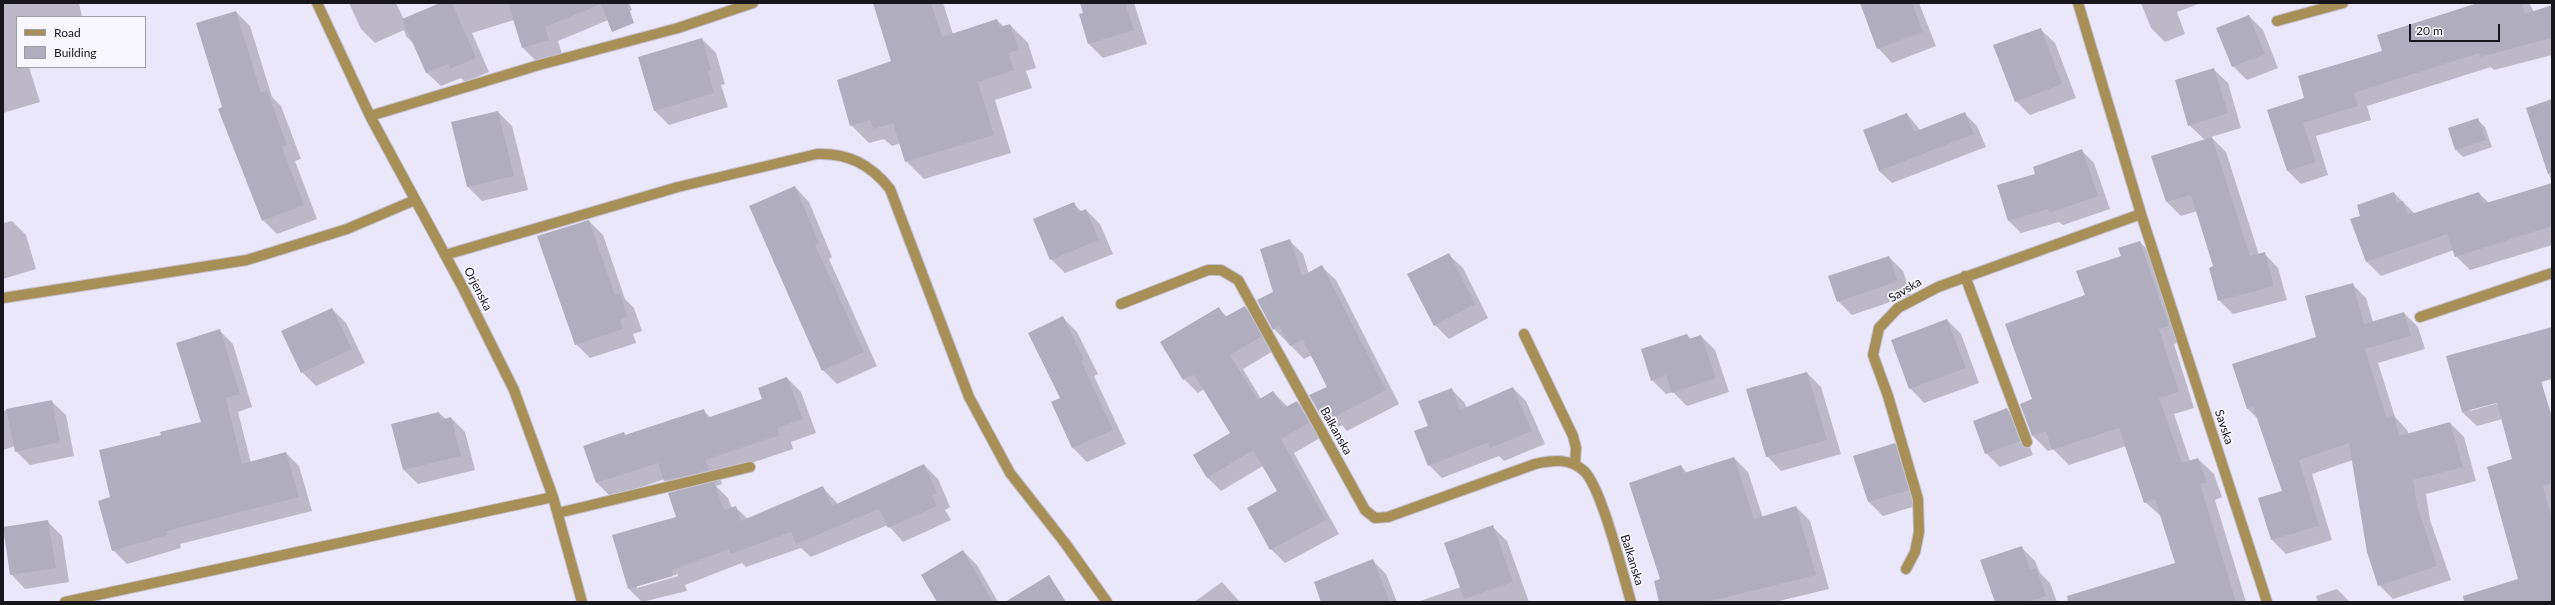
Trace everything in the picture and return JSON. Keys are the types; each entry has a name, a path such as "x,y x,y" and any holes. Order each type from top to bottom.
{"street":[{"name":"Orjenska","path":"317,3 370,116 445,255 514,390 553,497 582,602"},
{"path":"370,116 540,65 678,28 753,3"},
{"name":"Savska","path":"2078,3 2141,214 2267,602"},
{"path":"2277,21 2343,3"},
{"path":"445,255 678,187 817,154 835,154 856,160 877,173 890,189 969,397 1010,472 1065,542 1107,602"},
{"path":"3,298 247,260 346,229 415,200"},
{"name":"Savska","path":"1906,569 1915,552 1919,532 1918,499 1888,396 1873,355 1875,339 1879,328 1898,308 1938,286 2141,214"},
{"name":"Balkanska","path":"1120,304 1208,270 1221,270 1235,277 1365,510 1375,518 1388,517 1535,464 1551,460 1575,464 1593,481 1631,602"},
{"path":"2420,317 2552,273"},
{"path":"1965,276 2027,442"},
{"path":"1524,334 1573,436 1576,448 1575,464"},
{"path":"558,513 750,467"},
{"path":"65,602 553,497"}],"building":[{"path":"440,3 452,3 476,58 450,69 448,64 426,73 402,19"},
{"path":"508,3 627,3 634,23 612,32 601,4 545,27 549,40 522,48"},
{"path":"873,3 931,3 942,37 997,19 1000,27 1010,24 1019,50 1008,53 1014,70 978,82 994,135 905,162 893,123 873,129 870,120 850,126 837,80 891,61"},
{"path":"1080,3 1125,3 1134,30 1088,44 1079,14 1083,13"},
{"path":"1860,3 1912,3 1923,32 1877,49"},
{"path":"2478,3 2522,3 2525,14 2552,5 2552,38 2480,57 2479,53 2354,93 2358,106 2303,123 2316,162 2287,171 2267,110 2304,98 2298,76 2382,51 2377,35"},
{"path":"236,11 261,93 267,91 287,145 282,147 304,205 262,221 218,109 222,107 196,23"},
{"path":"2249,15 2265,54 2232,67 2216,28"},
{"path":"2041,28 2062,84 2015,102 1993,45"},
{"path":"702,38 711,70 708,71 714,93 654,111 638,57"},
{"path":"2214,68 2228,113 2188,126 2175,80"},
{"path":"2552,99 2552,173 2548,174 2526,108"},
{"path":"498,111 514,176 467,187 451,122"},
{"path":"1965,112 1974,134 1879,171 1863,130 1907,113 1914,132"},
{"path":"2478,118 2486,140 2455,150 2448,128"},
{"path":"2212,137 2250,256 2265,252 2274,286 2218,301 2209,268 2213,266 2191,195 2166,202 2151,156"},
{"path":"2082,149 2098,196 2049,213 2048,209 2008,221 1997,185 2035,174 2033,167"},
{"path":"2552,183 2552,226 2455,257 2447,234 2366,262 2350,219 2360,216 2357,205 2394,192 2397,203 2403,201 2408,215 2479,192 2483,204"},
{"path":"795,186 819,243 815,245 864,352 822,371 749,206"},
{"path":"1074,202 1078,212 1086,209 1099,240 1050,260 1033,219"},
{"path":"589,220 615,295 620,293 628,317 620,320 623,329 575,345 537,236"},
{"path":"1290,239 1302,276 1322,265 1386,390 1332,418 1329,411 1321,416 1309,395 1327,387 1303,340 1290,346 1279,326 1273,330 1257,300 1273,292 1260,249"},
{"path":"2140,241 2169,326 2159,329 2179,392 2159,398 2182,463 2198,458 2207,482 2200,484 2236,602 2068,602 2067,596 2175,563 2155,499 2144,503 2119,428 2052,450 2046,431 2032,436 2020,404 2032,399 2005,324 2085,295 2076,271 2121,256 2118,248"},
{"path":"1449,253 1475,304 1434,326 1407,274"},
{"path":"1889,256 1898,281 1837,302 1828,276"},
{"path":"2353,283 2364,324 2404,312 2411,336 2365,349 2386,417 2394,415 2399,436 2450,422 2463,467 2413,480 2417,505 2437,566 2378,586 2367,552 2349,443 2299,460 2319,526 2271,540 2258,498 2282,491 2253,407 2247,409 2232,364 2316,337 2305,296"},
{"path":"1245,306 1262,336 1230,355 1258,400 1273,391 1284,408 1297,401 1309,423 1281,439 1326,520 1270,550 1247,508 1277,491 1253,450 1207,478 1193,455 1230,433 1195,376 1192,375 1183,380 1160,342 1219,307 1225,317"},
{"path":"332,308 352,349 301,373 281,331"},
{"path":"1063,316 1084,360 1081,361 1113,430 1072,448 1051,402 1060,398 1028,333"},
{"path":"1947,319 1966,368 1909,389 1891,340"},
{"path":"2552,327 2552,378 2541,381 2552,417 2552,483 2543,486 2552,519 2552,602 2464,602 2463,596 2518,579 2487,467 2512,459 2497,403 2462,412 2446,356"},
{"path":"220,329 240,394 226,398 242,464 286,452 299,497 167,531 168,535 112,551 98,501 110,497 99,450 161,435 160,432 201,422 176,343"},
{"path":"1687,334 1689,339 1701,335 1716,378 1672,393 1666,375 1651,381 1641,349"},
{"path":"1807,372 1827,440 1766,457 1746,389"},
{"path":"787,377 803,419 777,428 780,435 705,460 709,470 664,481 658,463 596,483 583,446 624,432 625,435 704,409 707,418 762,399 758,388"},
{"path":"1513,387 1532,431 1490,448 1487,443 1428,466 1414,431 1428,426 1418,401 1452,388 1460,410"},
{"path":"52,400 60,442 15,452 6,409"},
{"path":"2007,408 2020,441 1985,454 1973,421"},
{"path":"439,412 441,420 451,417 461,456 403,470 391,424"},
{"path":"1895,443 1909,490 1868,502 1853,456"},
{"path":"1734,457 1754,519 1796,506 1816,575 1707,602 1659,602 1654,581 1660,579 1629,483 1681,465 1684,473"},
{"path":"924,464 937,493 932,495 937,506 888,528 879,509 796,544 791,532 731,554 729,549 672,570 673,576 628,589 612,535 676,517 668,493 714,482 724,510 736,506 741,521 823,486 832,506"},
{"path":"48,520 56,568 10,575 3,527"},
{"path":"1493,525 1513,582 1464,599 1444,543"},
{"path":"2022,546 2030,570 2036,568 2046,596 2028,602 1995,602 1980,560"},
{"path":"963,550 993,602 937,602 921,575"},
{"path":"1373,559 1390,602 1321,602 1314,582"},
{"path":"1049,575 1066,602 1005,602"}]}
